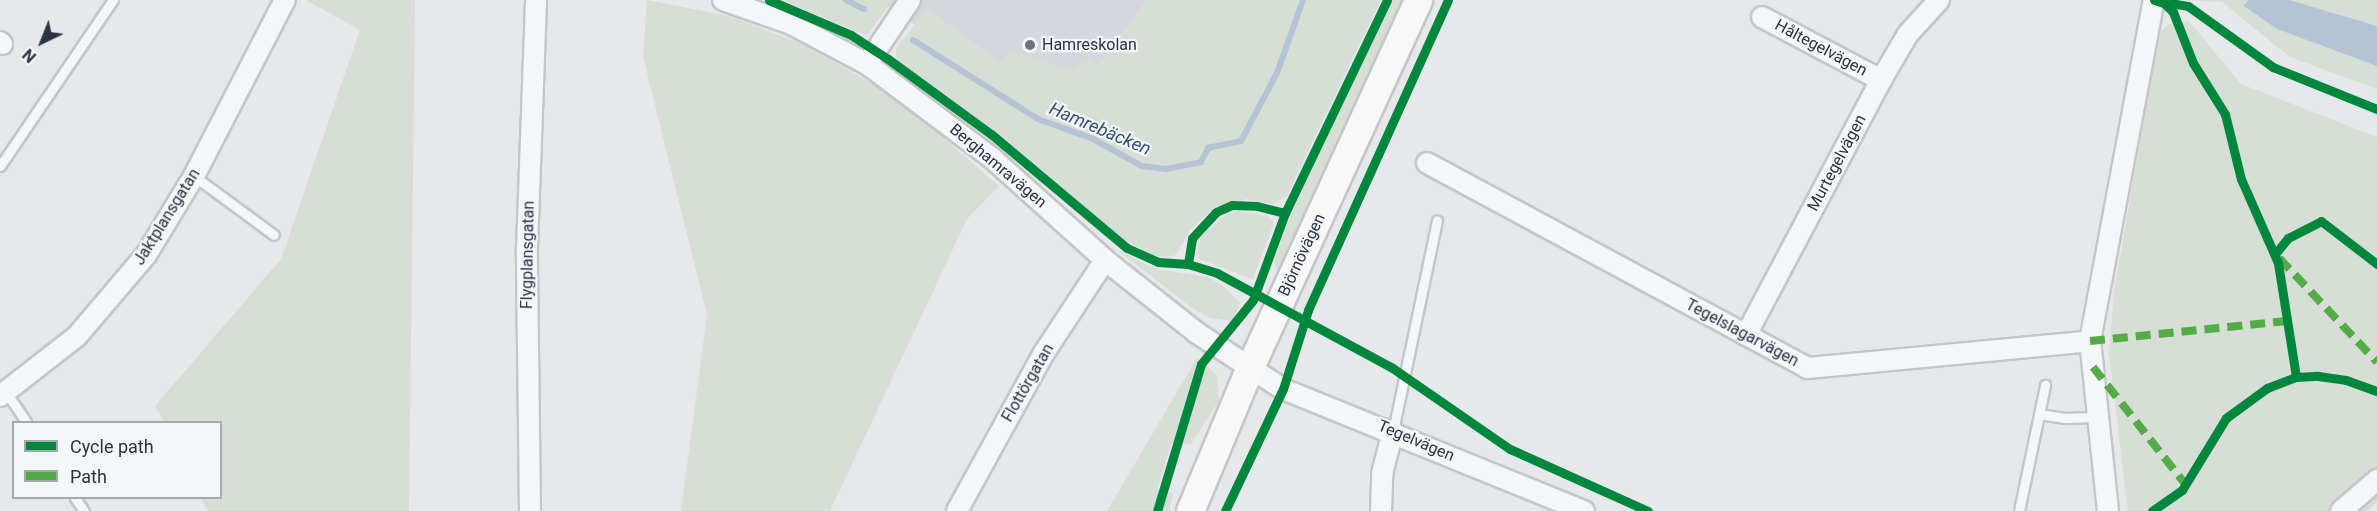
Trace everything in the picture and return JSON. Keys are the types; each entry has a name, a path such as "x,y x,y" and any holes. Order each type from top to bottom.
{"main road":[{"name":"Björnövägen","path":"1190,511 1250,368 1418,0"}],"street":[{"name":"Jaktplansgatan","path":"3,394 77,336 112,299 146,255 194,176 285,0"},
{"name":"Flygplansgatan","path":"530,511 527,248 536,0"},
{"name":"Berghamravägen","path":"723,0 791,24 867,63 993,159 1105,260 1197,333 1250,368"},
{"path":"867,63 910,0"},
{"name":"Murtegelvägen","path":"1746,335 1881,80 1908,34 1939,0"},
{"path":"2108,511 2090,341 2154,0"},
{"name":"Håltegelvägen","path":"1762,17 1881,80"},
{"name":"Tegelslagarvägen","path":"1427,163 1807,368 2090,341"},
{"name":"Flottörgatan","path":"957,511 1044,353 1105,260"},
{"name":"Tegelvägen","path":"1250,368 1283,389 1393,431 1584,511"},
{"path":"1381,511 1382,474 1393,431"},
{"path":"2341,511 2377,480"}],"lane":[{"path":"0,166 113,0"},
{"path":"194,176 274,235"},
{"path":"1393,431 1437,220"},
{"path":"2019,511 2044,385"},
{"path":"3,394 24,421"},
{"path":"2038,414 2065,418 2099,417"}],"shaded area":[{"path":"306,0 415,0 409,511 208,511 202,499 222,499 222,421 163,421 155,406 281,259 360,30"},
{"path":"647,0 729,16 807,46 874,85 927,124 999,186 967,219 830,511 681,511 707,315 643,56"},
{"path":"782,0 893,0 867,36"},
{"name":"Hamreskolan","path":"879,0 1147,0 1056,123"},
{"path":"1147,0 1381,0 1286,197 1273,204 1247,199 1215,207 1190,230 1176,255 1166,257 1153,255 1111,233 1003,140 897,61 896,49 927,8 1000,62 1012,50 1069,70 1091,59 1098,67"},
{"path":"1391,0 1406,0 1315,199 1277,270 1274,261 1291,215"},
{"path":"2185,0 2377,0 2377,89 2290,57 2222,2"},
{"path":"2189,21 2241,84 2377,137 2377,502 2367,511 2128,511 2109,355 2114,292 2159,33 2169,24"},
{"path":"1240,211 1268,216 1274,223 1253,279 1199,259 1197,254 1201,236 1227,214"},
{"path":"1116,249 1156,269 1207,277 1222,285 1240,303 1232,321 1210,318 1192,308"},
{"path":"1197,358 1217,375 1219,401 1191,444 1171,444 1157,491 1173,493 1169,511 1107,511"}],"water":[{"path":"2248,0 2289,0 2377,26 2377,66 2277,29 2244,6"}],"waterway":[{"name":"Hamrebäcken","path":"846,0 864,9"},
{"name":"Hamrebäcken","path":"913,40 1038,119 1093,139 1142,166 1166,169 1201,162 1208,148 1241,141 1277,73 1303,0"}],"marked path":[{"path":"2279,258 2377,362"},
{"path":"2090,341 2287,321"},
{"path":"2093,367 2185,484"}],"cycle path":[{"path":"769,0 851,35 888,59 991,134 1127,248 1158,262 1188,264 1217,273 1391,367 1510,449 1648,511"},
{"path":"1157,511 1201,364 1253,300 1285,213 1387,0"},
{"path":"1225,511 1283,389 1308,310 1448,0"},
{"path":"2154,0 2164,3 2173,12 2193,63 2225,114 2241,179 2278,263 2296,377"},
{"path":"2163,2 2188,6 2273,67 2377,109"},
{"path":"1188,264 1192,238 1216,212 1232,205 1257,206 1285,213"},
{"path":"2275,254 2288,238 2321,221 2377,264"},
{"path":"2152,511 2182,490 2226,418 2267,388 2296,377 2318,376 2346,380 2377,391"}],"place":[{"name":"Hamreskolan","path":"1030,45"}]}
